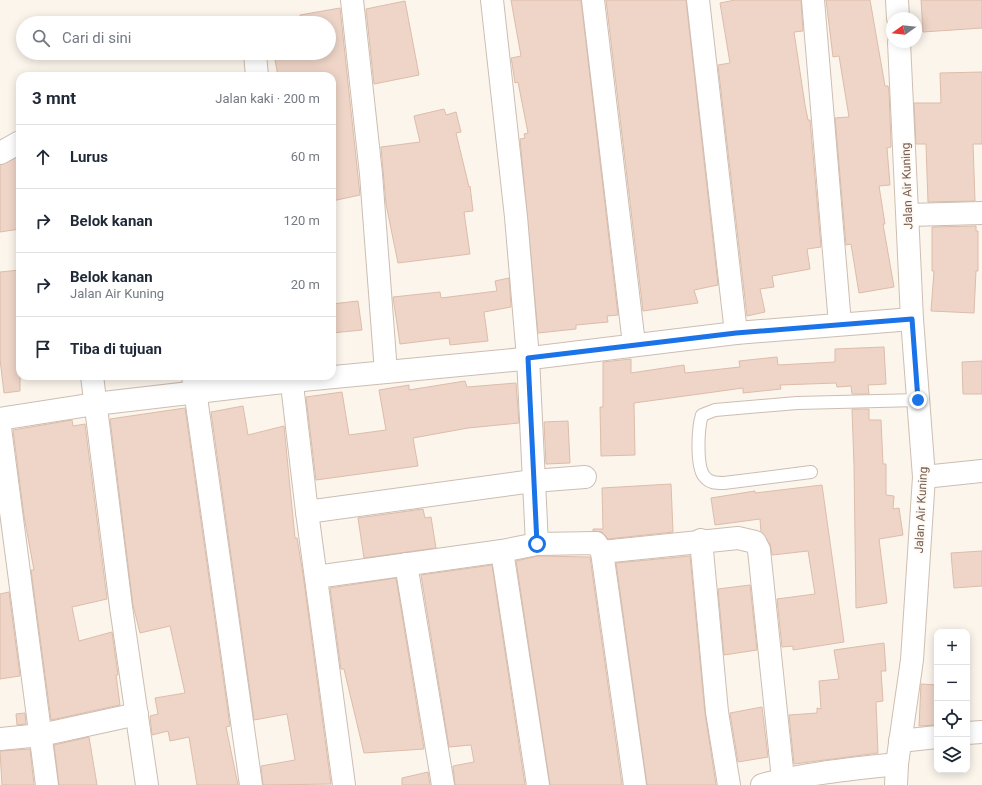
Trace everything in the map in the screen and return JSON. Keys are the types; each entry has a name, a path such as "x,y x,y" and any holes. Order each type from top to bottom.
{"street":[{"path":"352,0 371,174 386,372"},
{"path":"492,0 516,217 528,358 537,544"},
{"path":"593,0 634,344"},
{"path":"698,0 736,333"},
{"path":"813,0 840,324"},
{"path":"897,0 898,12"},
{"name":"Jalan Air Kuning","path":"896,785 897,764 912,660 924,477 912,319 900,48"},
{"path":"255,60 256,72"},
{"path":"0,153 16,144"},
{"path":"908,215 982,213"},
{"path":"336,376 528,358 634,344 736,333 912,319"},
{"path":"92,380 121,607 147,785"},
{"path":"0,419 95,404 194,384 272,380"},
{"path":"292,380 307,512 344,785"},
{"path":"194,384 251,785"},
{"path":"0,428 6,516 41,735 47,785"},
{"path":"924,477 982,471"},
{"path":"307,512 533,481 585,477"},
{"path":"602,552 701,540 738,538 755,542 758,550 783,779"},
{"path":"701,540 717,712 729,785"},
{"path":"316,577 502,551 537,544 596,543 602,552 635,785"},
{"path":"502,551 538,785"},
{"path":"406,564 443,785"},
{"path":"0,739 41,735 137,714"},
{"path":"970,734 982,732"},
{"path":"900,741 934,737"},
{"path":"762,785 783,779 897,764"}],"lane":[{"path":"811,472 724,483 710,482 703,475 700,462 698,432 702,415 715,410 797,403 918,400"}],"building":[{"path":"511,0 581,0 618,315 607,316 608,322 576,325 576,329 538,333 520,139 525,138 524,134 528,133 518,82 515,83 511,58 521,56"},
{"path":"606,0 686,0 718,285 694,290 698,303 643,311"},
{"path":"735,0 801,0 803,31 794,32 805,105 808,120 810,120 821,247 807,249 810,269 772,276 774,287 760,289 765,312 747,316 718,65 730,63 720,3"},
{"path":"826,0 870,0 885,86 888,86 889,91 891,147 887,148 890,185 879,186 885,224 883,224 894,287 859,293 851,244 846,245 835,118 849,117 839,56 833,57"},
{"path":"921,0 982,0 982,28 923,32"},
{"path":"405,1 419,75 374,84 366,9"},
{"path":"340,8 360,195 336,200 336,72 277,72 275,60 336,60 336,16 300,15"},
{"path":"982,72 982,144 973,144 975,201 928,202 926,144 916,144 914,103 941,103 940,73"},
{"path":"444,109 446,115 456,112 461,132 456,133 469,187 470,186 473,211 464,212 470,254 398,263 386,204 381,147 420,142 414,116"},
{"path":"16,158 16,230 0,232 0,165"},
{"path":"976,226 976,231 978,231 978,271 976,271 974,313 931,311 934,271 932,271 932,227"},
{"path":"16,270 16,380 20,380 20,391 4,393 0,359 0,272"},
{"path":"509,278 511,307 484,312 488,341 450,345 449,338 400,344 393,297 440,292 441,298 497,291 495,281"},
{"path":"358,301 362,330 336,333 336,304"},
{"path":"884,347 886,384 868,385 869,394 852,394 851,386 837,387 836,383 780,385 781,389 743,393 743,388 634,403 635,455 601,456 600,407 603,407 603,362 631,359 631,373 684,365 685,373 740,367 739,361 777,357 778,365 835,362 835,349"},
{"path":"982,361 982,394 963,394 962,362"},
{"path":"465,381 467,387 516,383 519,423 468,428 413,438 418,466 316,480 306,397 342,392 349,435 386,430 379,390 409,385 409,390"},
{"path":"243,406 248,435 284,426 295,538 297,538 303,574 331,784 263,785 261,766 295,760 287,714 254,720 211,412"},
{"path":"185,408 230,726 226,727 238,785 197,785 189,737 170,741 168,731 152,735 150,716 158,714 155,698 185,693 170,626 140,633 133,605 110,419"},
{"path":"852,409 869,409 869,420 881,420 883,464 886,464 886,495 894,496 893,509 899,508 903,535 879,539 887,603 856,608 854,465"},
{"path":"72,420 73,426 85,424 107,599 72,607 79,641 112,632 118,675 116,675 120,705 51,720 31,570 34,570 24,516 13,430"},
{"path":"568,421 570,463 546,464 544,422"},
{"path":"671,484 673,532 608,539 602,532 593,531 593,529 603,529 602,488"},
{"path":"822,485 844,642 793,650 793,646 782,647 777,599 815,594 808,551 772,555 770,544 761,532 760,519 715,525 711,498 755,491 755,493"},
{"path":"423,509 425,518 431,517 436,548 364,558 358,518"},
{"path":"982,551 982,586 954,588 951,553"},
{"path":"538,556 590,557 622,785 550,785 516,561"},
{"path":"690,556 705,713 716,785 647,785 616,563"},
{"path":"492,565 525,785 455,785 453,766 474,762 471,745 449,747 421,575"},
{"path":"396,578 424,749 364,753 344,669 341,669 330,588"},
{"path":"750,585 757,650 724,655 718,589"},
{"path":"9,592 20,676 0,679 0,594"},
{"path":"884,643 886,671 881,671 883,701 876,702 878,753 794,764 789,715 817,713 817,708 821,709 819,681 839,679 834,650"},
{"path":"921,684 934,685 934,725 919,726"},
{"path":"762,707 768,757 738,762 730,713"},
{"path":"25,713 26,724 17,725 16,714"},
{"path":"89,737 97,785 59,785 54,745"},
{"path":"30,749 34,785 2,785 0,751"},
{"path":"428,772 430,785 402,785 402,778"}],"route":[{"path":"537,544 528,358 634,344 736,333 912,319 918,400"}]}
